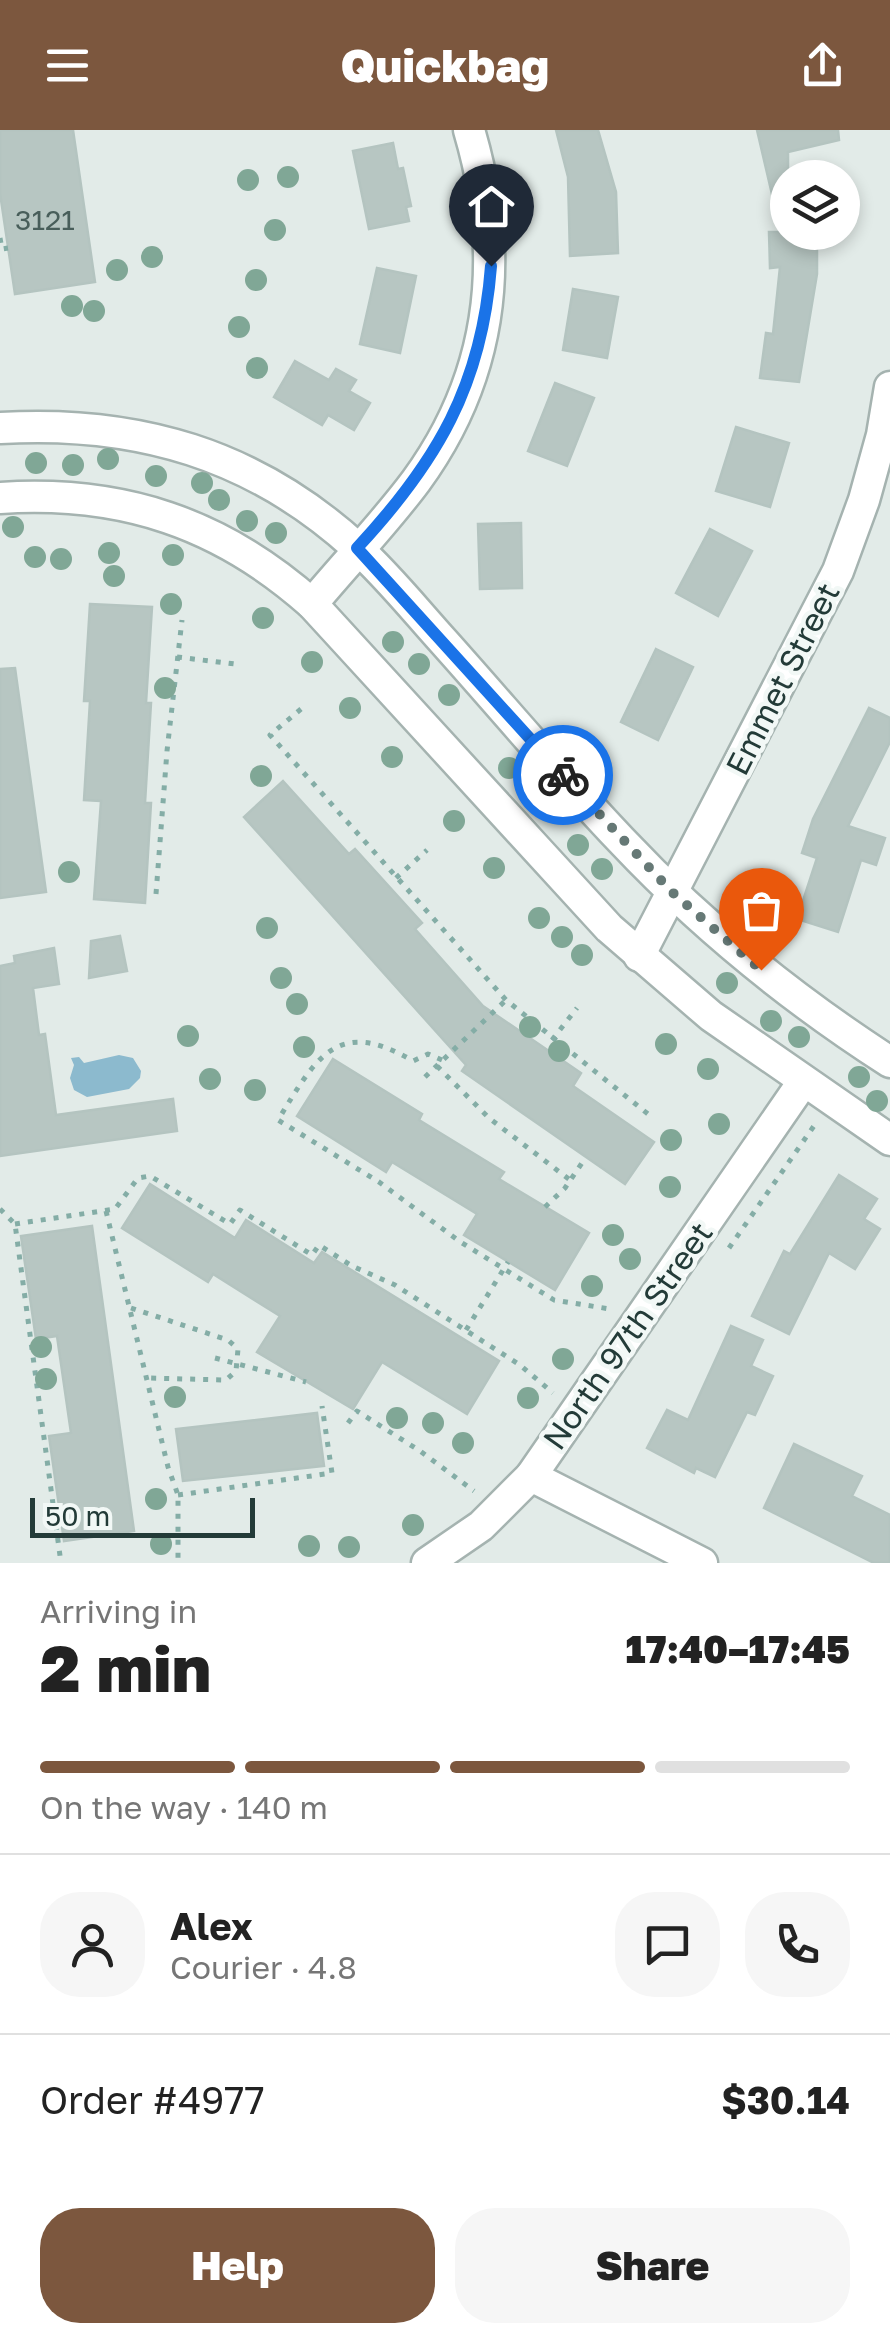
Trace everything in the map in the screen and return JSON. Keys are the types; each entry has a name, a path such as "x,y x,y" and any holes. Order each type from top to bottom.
{"street":[{"path":"312,604 409,490 447,432 467,387 489,290 490,239 485,191 469,130"},
{"name":"Emmet Street","path":"639,956 838,571 864,500 890,387"},
{"path":"0,428 95,428 140,434 190,448 266,482 310,510 357,548 672,892 761,970 890,1062"},
{"path":"0,498 45,496 130,506 182,521 274,572 312,604 580,898 639,956 711,1016 890,1140"},
{"name":"North 97th Street","path":"427,1563 495,1514 532,1476 803,1082"},
{"path":"532,1476 702,1563"}],"path":[{"path":"0,238 2,249 8,248"},
{"path":"156,894 182,620"},
{"path":"177,658 235,664"},
{"path":"300,709 270,735 506,1000 653,1118"},
{"path":"396,878 428,850"},
{"path":"425,1077 506,1000"},
{"path":"552,1040 577,1008"},
{"path":"570,1180 489,1118 428,1054 413,1060 370,1042 340,1043 315,1064 278,1120 379,1182 458,1241 554,1300 643,1314"},
{"path":"545,1207 586,1156"},
{"path":"15,1224 116,1209 138,1178 156,1178 230,1224 240,1210 312,1255 319,1245 352,1266 395,1285 540,1379 569,1422"},
{"path":"0,1208 15,1224 62,1563"},
{"path":"106,1211 178,1495 178,1563"},
{"path":"466,1330 508,1262"},
{"path":"130,1308 228,1340 238,1350 238,1364 232,1376 220,1381 147,1378"},
{"path":"215,1358 306,1382"},
{"path":"178,1495 332,1473 322,1406"},
{"path":"348,1423 357,1411 442,1466 476,1492 495,1514"}],"water":[{"path":"119,1055 133,1058 141,1071 140,1078 129,1089 87,1097 74,1090 71,1058 79,1057 84,1063"}],"building":[{"path":"0,130 73,130 95,282 15,294 0,193"},
{"path":"556,130 598,130 616,192 618,253 570,256 568,177"},
{"path":"757,130 838,130 839,140 788,152 788,160 770,160 770,186"},
{"path":"393,143 411,206 406,207 409,221 369,229 353,151"},
{"path":"769,232 770,250 817,250 817,274 799,382 760,378 766,333 773,334 780,267 770,268"},
{"path":"377,268 416,276 400,353 360,344"},
{"path":"573,289 618,297 607,358 563,350"},
{"path":"295,361 329,380 336,369 356,380 349,391 370,403 354,430 328,415 322,425 274,397"},
{"path":"555,383 594,398 567,466 528,451"},
{"path":"736,427 789,443 770,507 716,491"},
{"path":"521,523 522,588 480,589 478,524"},
{"path":"710,529 752,551 718,616 676,593"},
{"path":"90,604 152,607 146,703 151,703 145,803 151,803 145,903 94,899 101,801 84,800 90,701 84,701"},
{"path":"656,649 693,667 658,740 621,722"},
{"path":"15,668 46,892 0,898 0,669"},
{"path":"869,708 890,718 890,742 848,826 885,838 876,865 861,860 838,932 797,919 817,858 802,853 813,819"},
{"path":"283,781 349,854 355,849 422,923 415,929 483,1006 581,1073 573,1086 654,1142 625,1184 462,1071 466,1065 244,817"},
{"path":"120,936 127,971 89,978 91,941"},
{"path":"54,948 59,984 33,988 39,1035 45,1034 56,1115 173,1099 177,1131 0,1156 0,966 15,963 14,956"},
{"path":"333,1059 422,1114 419,1120 504,1172 499,1179 589,1233 555,1290 464,1235 477,1214 392,1162 386,1172 297,1116"},
{"path":"839,1175 877,1199 864,1219 880,1229 855,1269 829,1253 789,1334 752,1316 784,1251 790,1254"},
{"path":"150,1184 235,1238 246,1220 314,1263 322,1252 499,1361 467,1414 382,1362 353,1409 257,1352 280,1316 213,1274 208,1282 122,1228"},
{"path":"92,1226 134,1531 64,1541 49,1436 71,1433 57,1336 36,1339 21,1236"},
{"path":"731,1326 763,1340 751,1366 773,1376 755,1415 747,1412 715,1477 696,1468 694,1473 647,1448 667,1410 688,1420"},
{"path":"317,1413 324,1466 183,1481 176,1429"},
{"path":"794,1444 862,1476 852,1496 890,1515 890,1563 874,1563 764,1508"}],"way so far":[{"path":"563,775 672,892 761,970"}],"route":[{"path":"491,266 481,338 458,410 416,481 357,548 563,775"}]}
